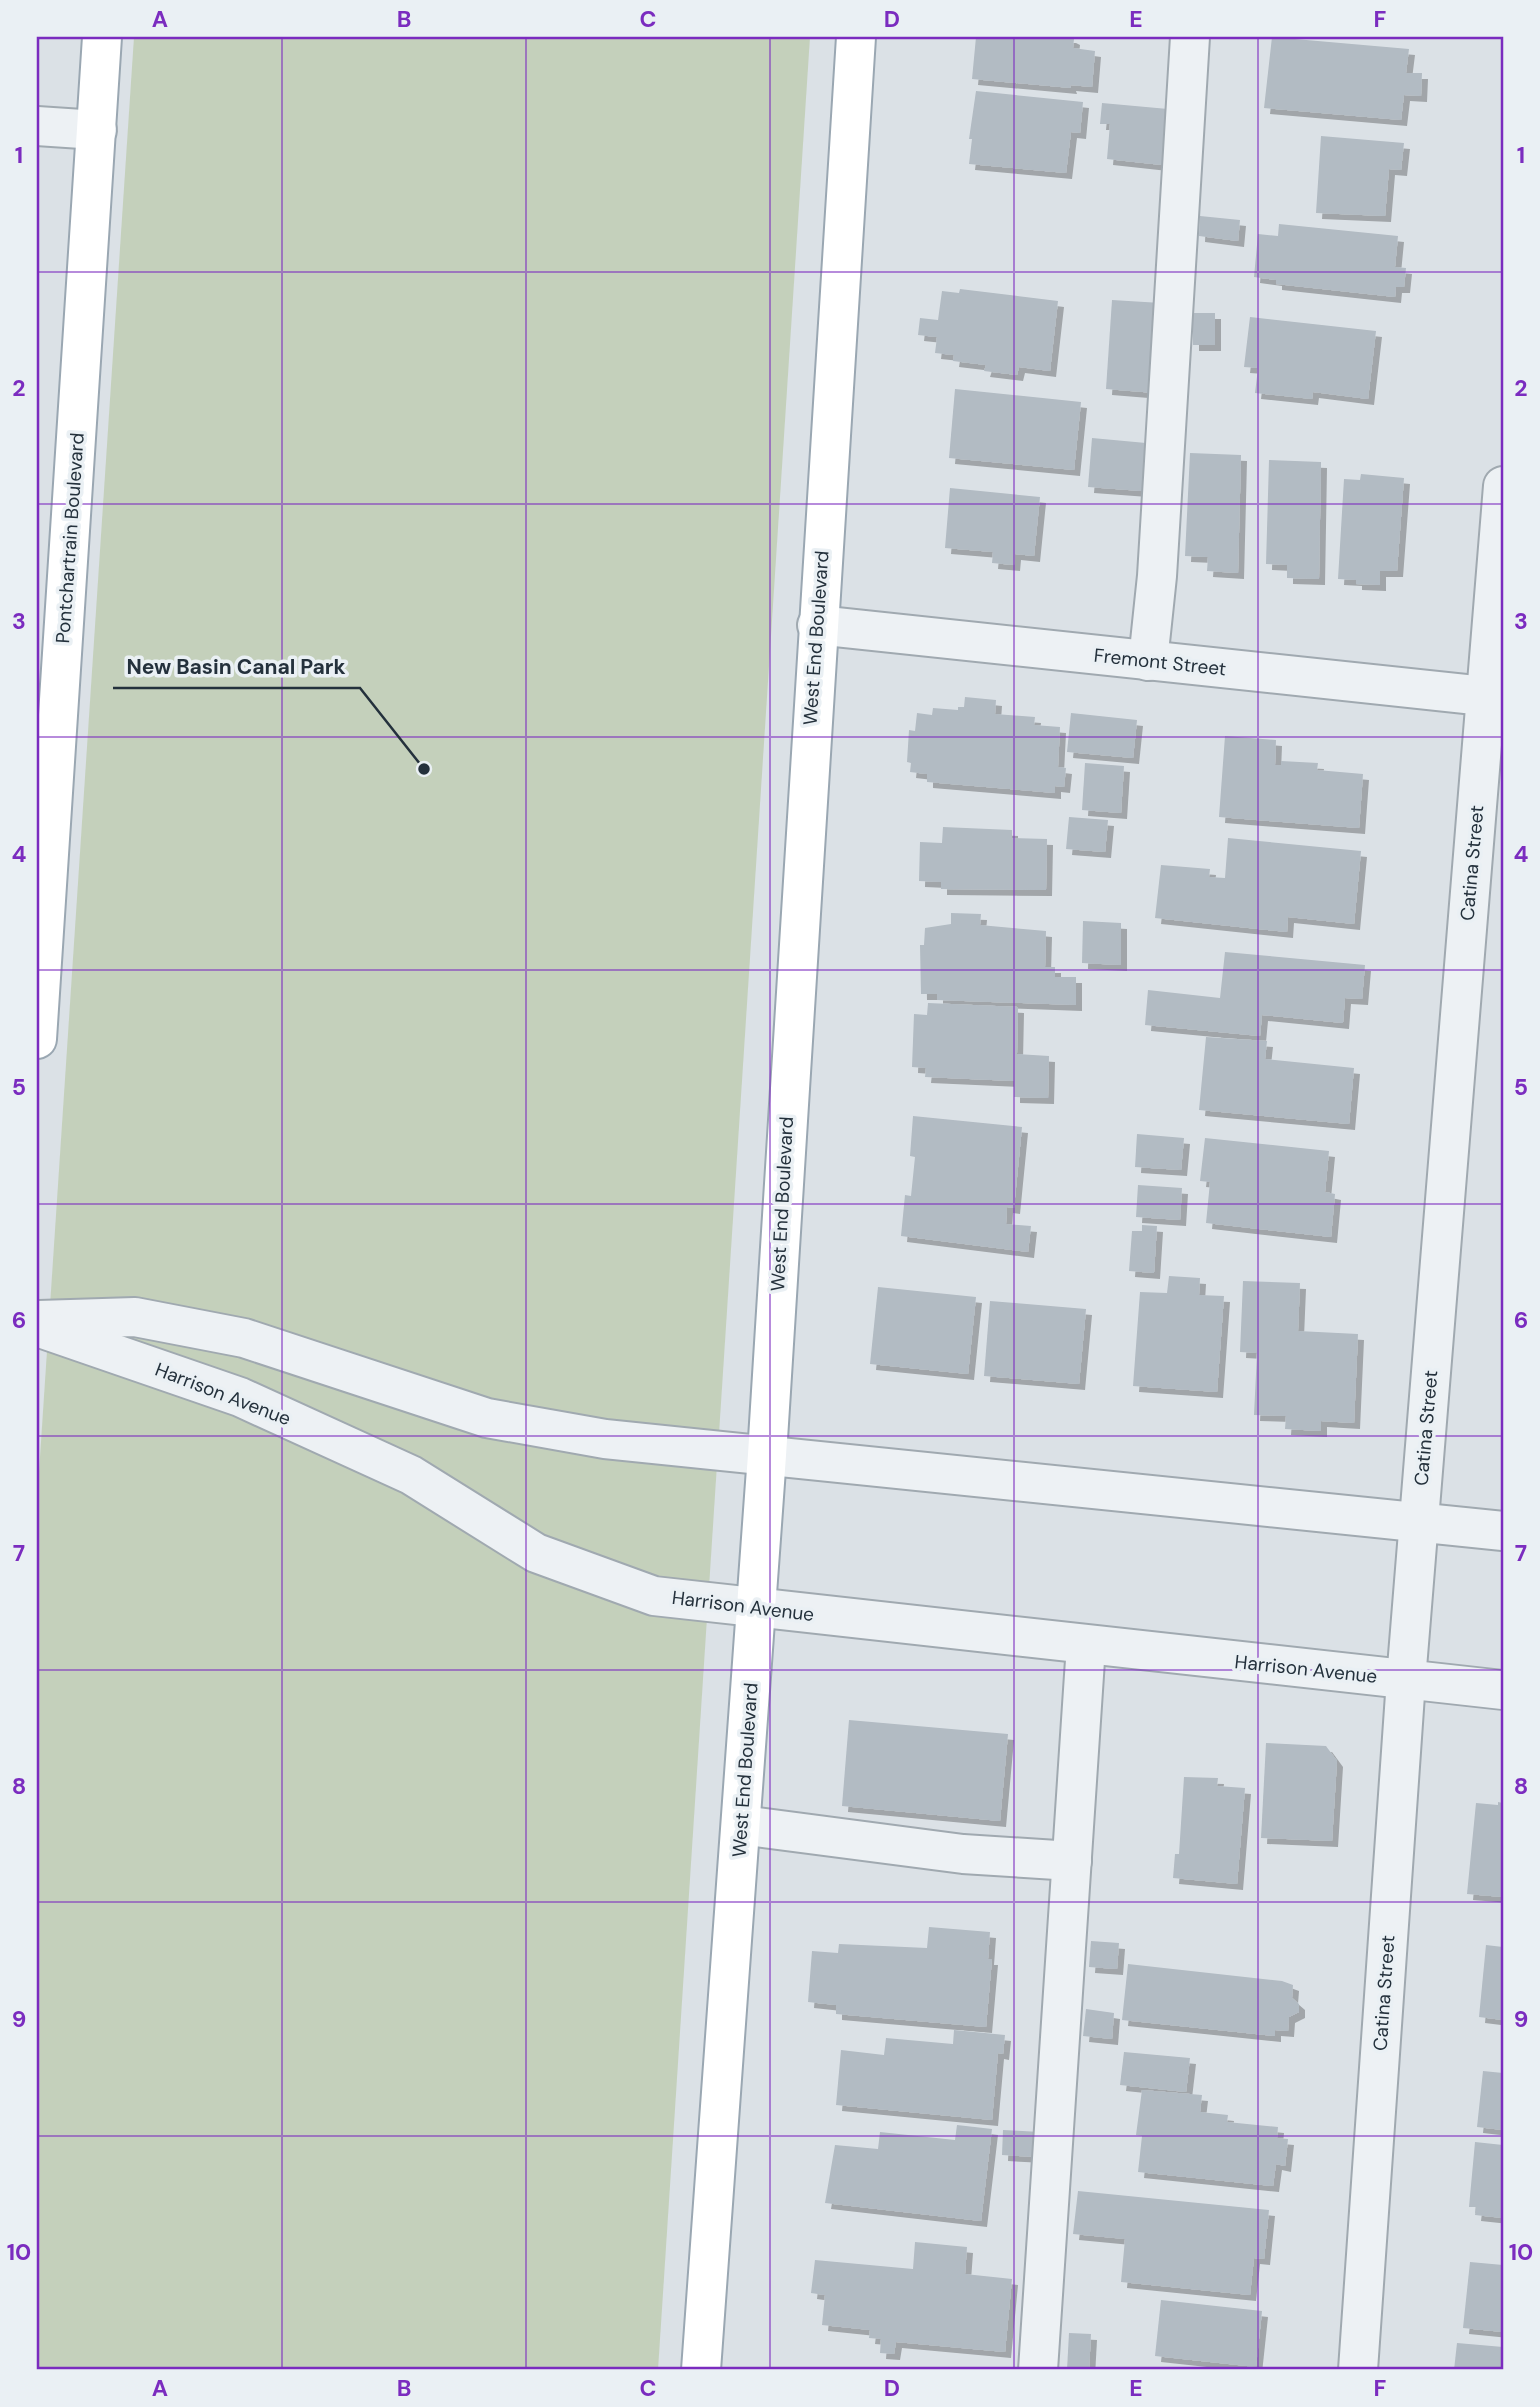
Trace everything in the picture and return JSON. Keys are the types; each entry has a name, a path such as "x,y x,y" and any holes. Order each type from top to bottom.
{"main road":[{"name":"Pontchartrain Boulevard","path":"37,1039 48,725 97,130 102,37"},
{"name":"West End Boulevard","path":"701,2370 767,1455 856,37"}],"street":[{"path":"1149,661 1157,576 1190,37"},
{"path":"37,126 97,130"},
{"name":"Catina Street","path":"1358,2370 1418,1522 1494,697 1503,486"},
{"name":"Fremont Street","path":"817,625 1494,697"},
{"path":"37,1320 135,1317 244,1338 487,1418 605,1439 1503,1531"},
{"name":"Harrison Avenue","path":"37,1327 240,1397 399,1469 536,1553 654,1596 1503,1690"},
{"path":"1038,2370 1086,1645"},
{"path":"741,1825 963,1854 1072,1861"}],"green space":[{"path":"134,37 810,37 658,2370 37,2370 37,1502"}],"building":[{"path":"976,37 1070,37 1074,39 1073,48 1095,51 1092,87 1070,85 1071,88 972,79"},
{"path":"1272,37 1409,49 1406,73 1422,73 1421,96 1404,95 1401,120 1264,108"},
{"path":"976,91 1083,102 1080,133 1071,132 1066,173 969,164 972,139 969,139"},
{"path":"1102,103 1168,109 1162,165 1107,159 1110,124 1100,124"},
{"path":"1321,136 1404,143 1401,170 1389,169 1385,216 1316,213"},
{"path":"1200,216 1240,220 1238,241 1199,236"},
{"path":"1279,224 1398,236 1395,267 1406,268 1404,287 1396,287 1395,297 1276,284 1276,280 1254,277 1258,234 1278,236"},
{"path":"960,289 1058,301 1050,371 1019,367 1017,375 984,371 986,365 953,361 954,355 935,353 937,337 918,335 920,318 938,320 942,291 959,293"},
{"path":"1112,300 1161,303 1155,393 1106,389"},
{"path":"1193,313 1215,313 1215,345 1193,345"},
{"path":"1250,317 1376,331 1368,399 1313,392 1312,399 1255,393 1258,368 1244,367"},
{"path":"955,389 1081,402 1074,470 949,458"},
{"path":"1092,438 1146,443 1142,491 1088,487"},
{"path":"1190,453 1241,455 1238,573 1207,571 1208,557 1185,556"},
{"path":"1269,460 1321,462 1319,579 1287,578 1287,565 1266,564"},
{"path":"1361,474 1404,478 1397,571 1380,571 1380,585 1356,584 1356,580 1338,579 1344,479 1360,480"},
{"path":"950,488 1040,497 1034,556 1015,554 1014,565 992,563 993,552 945,548"},
{"path":"965,697 996,700 995,714 1035,717 1034,725 1060,727 1058,767 1066,768 1064,787 1055,786 1055,793 927,782 927,774 910,772 911,763 907,762 909,730 915,731 917,713 932,715 933,708 958,710 958,707 964,707"},
{"path":"1071,713 1137,720 1133,758 1067,752"},
{"path":"1225,736 1276,740 1275,765 1281,765 1281,761 1318,763 1317,770 1363,774 1359,828 1219,817"},
{"path":"1085,763 1124,766 1121,813 1082,810"},
{"path":"1069,817 1108,820 1105,852 1066,849"},
{"path":"943,827 1012,830 1012,838 1047,839 1046,890 941,889 941,882 919,881 920,842 942,843"},
{"path":"1228,838 1361,851 1354,924 1288,917 1287,932 1155,918 1161,865 1210,869 1209,877 1225,878"},
{"path":"951,913 981,914 980,925 1046,931 1045,967 1055,967 1055,977 1076,977 1076,1005 937,1000 937,994 921,994 920,945 924,945 925,928 951,924"},
{"path":"1083,921 1121,923 1121,965 1082,963"},
{"path":"1225,952 1365,965 1362,999 1345,998 1343,1023 1262,1015 1260,1036 1145,1025 1148,990 1220,998"},
{"path":"928,1003 1018,1007 1017,1054 1049,1056 1048,1098 1014,1097 1014,1081 925,1077 926,1068 912,1067 914,1014 927,1015"},
{"path":"1206,1037 1267,1041 1265,1059 1354,1068 1349,1124 1199,1110"},
{"path":"913,1116 1022,1127 1014,1208 1007,1207 1006,1224 1031,1226 1028,1252 901,1236 905,1195 911,1196 915,1157 910,1156"},
{"path":"1137,1134 1184,1138 1181,1170 1135,1167"},
{"path":"1205,1138 1329,1151 1325,1192 1335,1194 1331,1237 1206,1223 1210,1182 1200,1181"},
{"path":"1138,1185 1182,1188 1180,1220 1136,1217"},
{"path":"1142,1225 1157,1226 1154,1273 1129,1271 1132,1231 1142,1231"},
{"path":"1169,1276 1200,1278 1199,1295 1224,1296 1217,1392 1133,1386 1140,1292 1167,1293"},
{"path":"1243,1281 1300,1283 1298,1331 1358,1334 1354,1423 1321,1421 1321,1431 1285,1429 1286,1416 1254,1415 1257,1353 1240,1352"},
{"path":"878,1287 976,1297 968,1374 870,1364"},
{"path":"990,1301 1086,1309 1079,1384 984,1376"},
{"path":"849,1720 1008,1734 1000,1821 842,1806"},
{"path":"1266,1743 1326,1746 1337,1761 1332,1841 1261,1838"},
{"path":"1184,1777 1218,1778 1217,1786 1245,1788 1237,1884 1173,1878 1175,1854 1179,1854"},
{"path":"1498,1802 1503,1803 1503,1897 1467,1894 1476,1803 1498,1805"},
{"path":"929,1927 990,1932 988,1959 992,1959 986,2027 836,2014 836,2005 808,2002 812,1951 838,1953 839,1944 927,1948"},
{"path":"1091,1941 1119,1943 1117,1969 1089,1967"},
{"path":"1486,1945 1503,1947 1503,2020 1479,2017"},
{"path":"1128,1964 1282,1981 1293,1985 1292,1998 1299,2004 1299,2012 1289,2017 1288,2031 1275,2030 1275,2036 1122,2020"},
{"path":"1086,2009 1114,2013 1112,2039 1083,2036"},
{"path":"954,2030 1005,2035 1003,2054 998,2053 992,2120 836,2105 841,2050 884,2055 886,2038 953,2044"},
{"path":"1124,2052 1190,2058 1186,2092 1120,2085"},
{"path":"1483,2071 1503,2073 1503,2130 1477,2127"},
{"path":"1142,2090 1202,2095 1200,2112 1228,2115 1227,2122 1278,2127 1277,2138 1288,2139 1285,2166 1276,2164 1273,2186 1138,2172 1142,2136 1136,2135"},
{"path":"957,2125 992,2129 981,2221 825,2203 835,2145 878,2149 880,2132 955,2140"},
{"path":"1003,2130 1040,2132 1038,2157 1002,2155"},
{"path":"1475,2142 1503,2145 1503,2218 1475,2215 1476,2207 1469,2207"},
{"path":"1078,2191 1269,2210 1264,2259 1254,2258 1250,2295 1121,2282 1125,2239 1073,2234"},
{"path":"915,2242 967,2247 965,2274 1012,2279 1005,2352 896,2342 894,2354 880,2353 881,2339 869,2338 870,2330 822,2325 825,2295 811,2293 815,2260 913,2269"},
{"path":"1470,2262 1503,2265 1503,2332 1463,2328"},
{"path":"1161,2300 1262,2311 1256,2367 1155,2356"},
{"path":"1069,2333 1091,2334 1089,2370 1067,2370"},
{"path":"1457,2343 1503,2347 1503,2370 1454,2370"}],"place":[{"name":"New Basin Canal Park","path":"424,769"}]}
